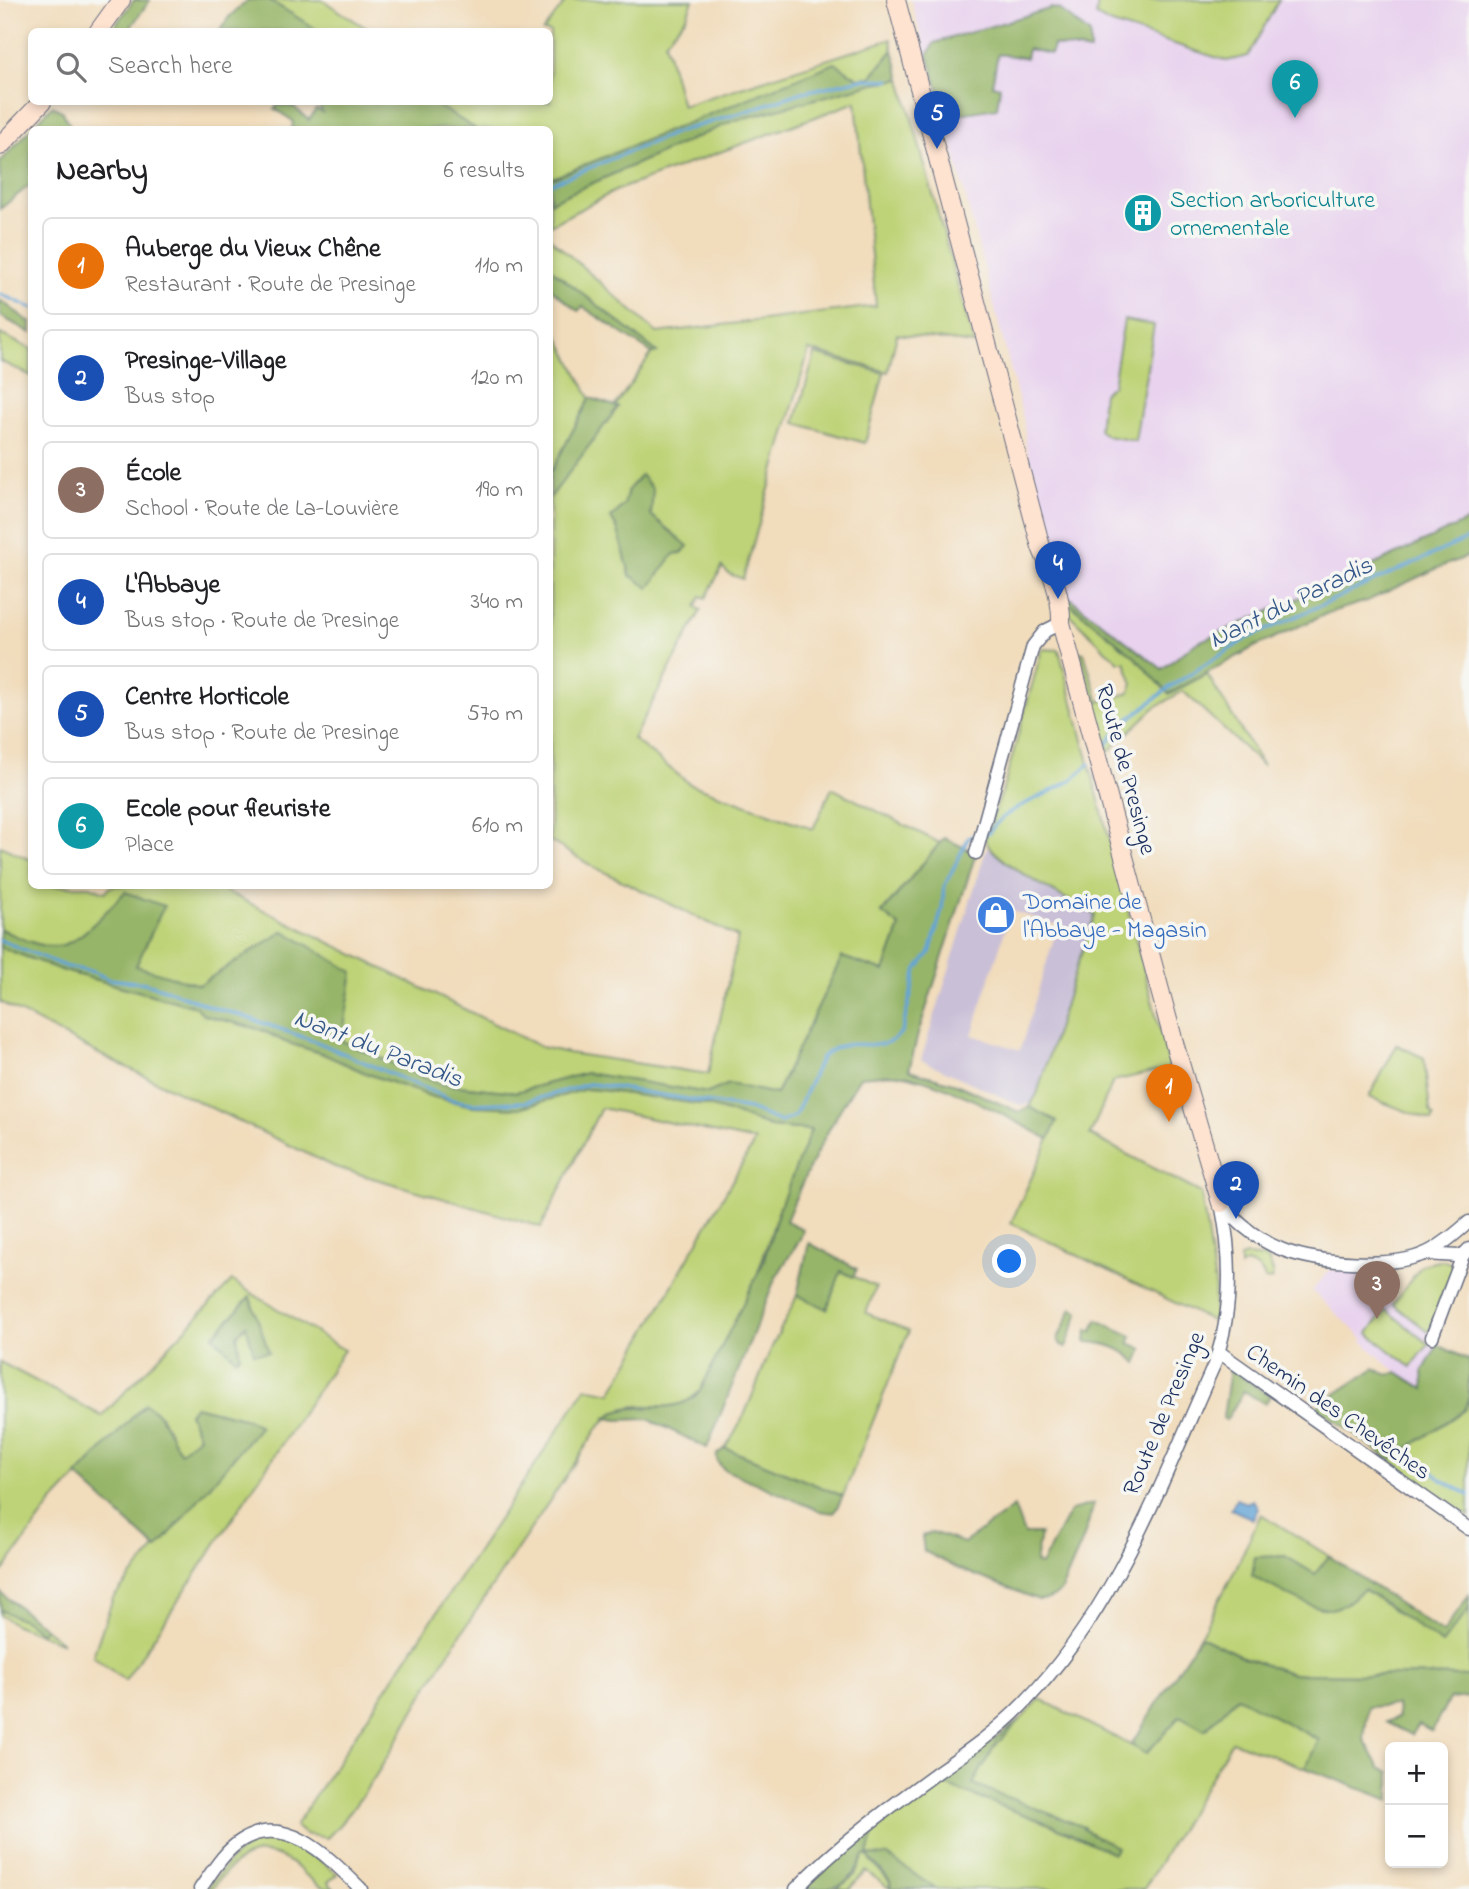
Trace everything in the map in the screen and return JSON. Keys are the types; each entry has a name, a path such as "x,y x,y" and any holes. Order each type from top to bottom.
{"street":[{"path":"101,28 121,0"},
{"name":"Route de Presinge","path":"796,1889 871,1820 1006,1721 1024,1704 1083,1629 1124,1565 1219,1352 1225,1330 1229,1291 1222,1203 1175,1046 1061,623 1061,611 1053,579 1041,547 896,0"},
{"path":"0,146 39,105"},
{"path":"976,853 1034,646 1045,631 1061,623"},
{"path":"1222,1203 1236,1219 1271,1245 1300,1255 1369,1262 1393,1261 1424,1254 1466,1252 1432,1337"},
{"path":"1424,1254 1469,1222"},
{"name":"Chemin des Chevêches","path":"1219,1352 1469,1529"},
{"path":"200,1889 225,1855 241,1840 269,1832 290,1835 310,1844 361,1889"}],"shaded area":[{"path":"911,0 1469,0 1469,520 1196,643 1162,670 1067,596 1026,446 1024,421 948,128"},
{"path":"987,847 1005,862 1095,915 1037,1094 1031,1104 1020,1105 921,1060","holes":["1011,911 1058,925 1020,1050 972,1035"]},
{"path":"1329,1270 1353,1271 1429,1332 1426,1341 1436,1348 1423,1371 1424,1389 1389,1366 1312,1291"}],"green space":[{"path":"134,0 150,0 130,28 113,28"},
{"path":"248,0 269,0 314,28 222,28 229,17"},
{"path":"269,0 322,0 366,28 314,28"},
{"path":"567,0 693,0 687,16 665,42 682,106 891,39 893,50 871,77 858,78 835,63 553,178 553,126 471,126 436,105 553,105 553,28 545,28"},
{"path":"1098,0 1279,0 1248,56 1227,61 1109,23 1096,16"},
{"path":"1052,8 1060,10 1090,34 1090,51 1053,45 1051,54 1028,49 1026,58 998,54 992,85 1000,87 997,108 946,116 928,55 934,43"},
{"path":"893,50 901,79 875,83 733,121 553,201 553,178 835,63 858,78 871,77"},
{"path":"901,79 974,344 897,334 888,372 809,350 743,579 729,574 722,567 706,598 701,596 696,607 701,610 633,739 690,784 813,829 832,788 940,843 882,912 900,926 884,971 842,957 776,1094 729,1084 708,1093 586,1073 516,1092 439,1084 342,1041 284,931 199,985 135,966 125,892 87,930 63,945 39,944 0,929 0,846 28,859 28,889 98,889 105,892 108,889 221,889 541,1047 708,1074 738,937 592,866 553,843 553,494 618,407 615,406 652,353 657,352 553,270 553,241 657,333 876,306 856,102 617,190 553,223 553,201 733,121 875,83","holes":["652,489 651,515 630,575 618,530 611,518 625,505 628,490"]},
{"path":"277,105 294,107 309,120 316,109 322,112 319,105 436,105 471,126 292,126 293,121 275,109"},
{"path":"52,106 62,111 70,126 33,126"},
{"path":"28,132 28,186 0,209 0,162"},
{"path":"553,270 658,352 652,353 583,307 578,311 553,290"},
{"path":"0,300 28,321 28,331 0,316"},
{"path":"1124,320 1154,325 1135,441 1107,436 1099,430 1103,393 1113,385"},
{"path":"553,326 590,398 553,468"},
{"path":"0,334 28,348 28,375 0,361"},
{"path":"815,354 884,373 865,443 795,423"},
{"path":"590,398 618,407 553,494 553,468"},
{"path":"641,475 653,489 651,515 688,546 682,553 674,554 649,588 630,575 618,530 611,518 624,505 628,490"},
{"path":"1469,520 1469,556 1367,601 1328,613 1254,647 1169,694 1135,657 1067,601 1067,596 1162,669 1196,643"},
{"path":"1066,601 1135,657 1169,694 1207,674 1263,766 1183,691 1154,708 1108,752 1080,652 1084,653 1099,702 1129,693 1133,684 1125,662 1118,662 1069,614"},
{"path":"1042,649 1059,650 1170,1068 1113,1081 1090,1135 1201,1193 1215,1283 1214,1322 1011,1223 1057,1121 1029,1107 1037,1094 1095,915 1001,859 985,839 1004,786"},
{"path":"944,838 976,853 909,1070 956,1084 1019,1112 1029,1107 1057,1121 1049,1139 980,1103 927,1081 897,1074 860,1077 820,1147 786,1221 803,1229 800,1239 775,1279 707,1448 648,1419 606,1418 629,1409 678,1404 690,1400 700,1391 763,1263 780,1206 811,1130 770,1127 705,1105 586,1089 519,1108 472,1106 433,1097 368,1074 321,1053 285,1042 262,1030 204,1015 196,1007 64,971 0,947 0,929 48,946 71,942 96,922 125,892 164,906 136,966 199,985 284,931 353,972 342,1041 439,1084 516,1092 586,1073 708,1093 729,1084 776,1094 842,957 884,971 900,927 882,913"},
{"path":"0,947 64,971 196,1007 205,1015 262,1030 285,1042 321,1053 368,1074 433,1097 519,1108 586,1089 600,1090 705,1105 770,1127 812,1130 780,1206 756,1278 700,1391 680,1404 628,1407 617,1411 597,1429 457,1639 374,1779 360,1800 327,1838 305,1834 295,1826 586,1388 611,1393 755,1141 601,1108 541,1227 335,1167 101,1055 0,1002"},
{"path":"1397,1045 1424,1058 1430,1111 1434,1117 1432,1121 1369,1097"},
{"path":"809,1243 857,1269 853,1277 841,1271 827,1309 797,1295"},
{"path":"1240,1258 1267,1258 1273,1271 1272,1279 1265,1280 1260,1271 1252,1265 1245,1263 1240,1267"},
{"path":"1442,1260 1454,1264 1429,1332 1393,1304 1422,1265"},
{"path":"841,1271 876,1287 866,1313 909,1331 843,1496 725,1448 744,1414 797,1295 827,1308"},
{"path":"232,1281 344,1350 125,1681 93,1656 113,1598 259,1426 247,1419 195,1406 189,1414 199,1436 180,1453 159,1414 145,1404 52,1503 0,1575 0,1362 102,1416"},
{"path":"250,1297 269,1352 254,1353 246,1325 237,1335 240,1356 236,1359 213,1336"},
{"path":"1072,1308 1079,1312 1066,1347 1061,1345 1058,1339"},
{"path":"1386,1310 1429,1344 1411,1367 1368,1333"},
{"path":"1097,1320 1132,1336 1129,1343 1143,1349 1137,1363 1114,1347 1086,1342 1087,1330 1092,1332"},
{"path":"1438,1345 1469,1360 1469,1397 1464,1410 1390,1460 1316,1407 1375,1368 1386,1374 1397,1372 1424,1389 1423,1371"},
{"path":"1230,1369 1270,1396 1265,1404 1244,1391 1226,1420 1223,1418"},
{"path":"1469,1397 1469,1516 1390,1460 1464,1410"},
{"path":"145,1404 159,1414 180,1452 199,1436 189,1413 195,1406 247,1419 260,1426 157,1549 77,1476"},
{"path":"725,1448 843,1496 834,1513 820,1511 725,1470 718,1463 717,1454"},
{"path":"1094,1504 1083,1540 1062,1588 1050,1599 1039,1600 957,1568 924,1551 922,1536 932,1532 964,1543 1014,1507 1024,1534 1040,1534 1035,1563 1041,1565 1071,1510"},
{"path":"1261,1514 1329,1556 1315,1574 1285,1556 1347,1603 1364,1589 1442,1644 1469,1609 1469,1676 1293,1674 1245,1658 1200,1636"},
{"path":"1285,1556 1315,1574 1329,1556 1443,1633 1469,1595 1469,1609 1442,1644 1364,1589 1340,1606 1330,1609 1312,1606 1252,1576 1255,1557"},
{"path":"0,1592 45,1628 41,1633 26,1621 0,1610"},
{"path":"0,1610 26,1621 41,1633 45,1628 63,1643 16,1625 0,1615"},
{"path":"1200,1636 1245,1658 1293,1674 1469,1676 1469,1697 1449,1699 1432,1731 1419,1724 1412,1735 1386,1722 1398,1717 1397,1705 1368,1707 1364,1739 1380,1768 1385,1770 1385,1798 1305,1768 1319,1740 1237,1697 1205,1730 1180,1716 1146,1754 1131,1745"},
{"path":"1237,1696 1319,1740 1305,1768 1232,1741 1144,1889 936,1889 921,1880 870,1860 890,1882 889,1888 866,1871 849,1889 837,1889 855,1875 864,1856 868,1855 874,1832 937,1782 1052,1825 1113,1852 1116,1847 1083,1827 972,1784 994,1747 1040,1699 1146,1753 1180,1716 1205,1730"},
{"path":"1021,1719 994,1747 973,1784 1084,1827 1083,1829 1117,1847 1113,1853 1052,1825 937,1782"},
{"path":"870,1829 874,1832 868,1855 888,1856 936,1889 891,1889 890,1881 867,1855 853,1875 841,1885 804,1889"},
{"path":"267,1839 288,1842 313,1855 337,1874 328,1882 334,1889 319,1885 285,1859 261,1853 240,1860 230,1867 212,1889 207,1889 240,1852"}],"water":[{"path":"1236,1499 1246,1503 1253,1500 1258,1508 1253,1519 1231,1509"}],"waterway":[{"path":"553,183 677,132 799,93 862,79 890,80"},
{"path":"0,294 28,306"},
{"name":"Nant du Paradis","path":"1107,744 1119,727 1170,687 1244,640 1469,538"},
{"name":"Nant du Paradis","path":"985,833 989,833 1015,809 1058,788 1089,764"},
{"name":"Nant du Paradis","path":"0,940 67,967 94,972 108,979 145,983 317,1042 452,1100 476,1104 525,1102 589,1084 749,1109 781,1122 795,1116 821,1058 832,1049 854,1044 884,1044 902,1031 917,969 930,953 942,909 944,887 969,837 977,835"},
{"path":"1424,1465 1442,1480 1469,1495"}],"place":[{"name":"Ecole pour fleuriste","path":"1295,118"},
{"name":"Centre Horticole","path":"937,149"},
{"name":"Section arboriculture ornementale","path":"1143,213"},
{"name":"L'Abbaye","path":"1058,599"},
{"name":"Domaine de l'Abbaye - Magasin","path":"996,915"},
{"name":"Auberge du Vieux Chêne","path":"1169,1122"},
{"name":"Presinge-Village","path":"1236,1219"},
{"name":"École","path":"1377,1319"}]}
